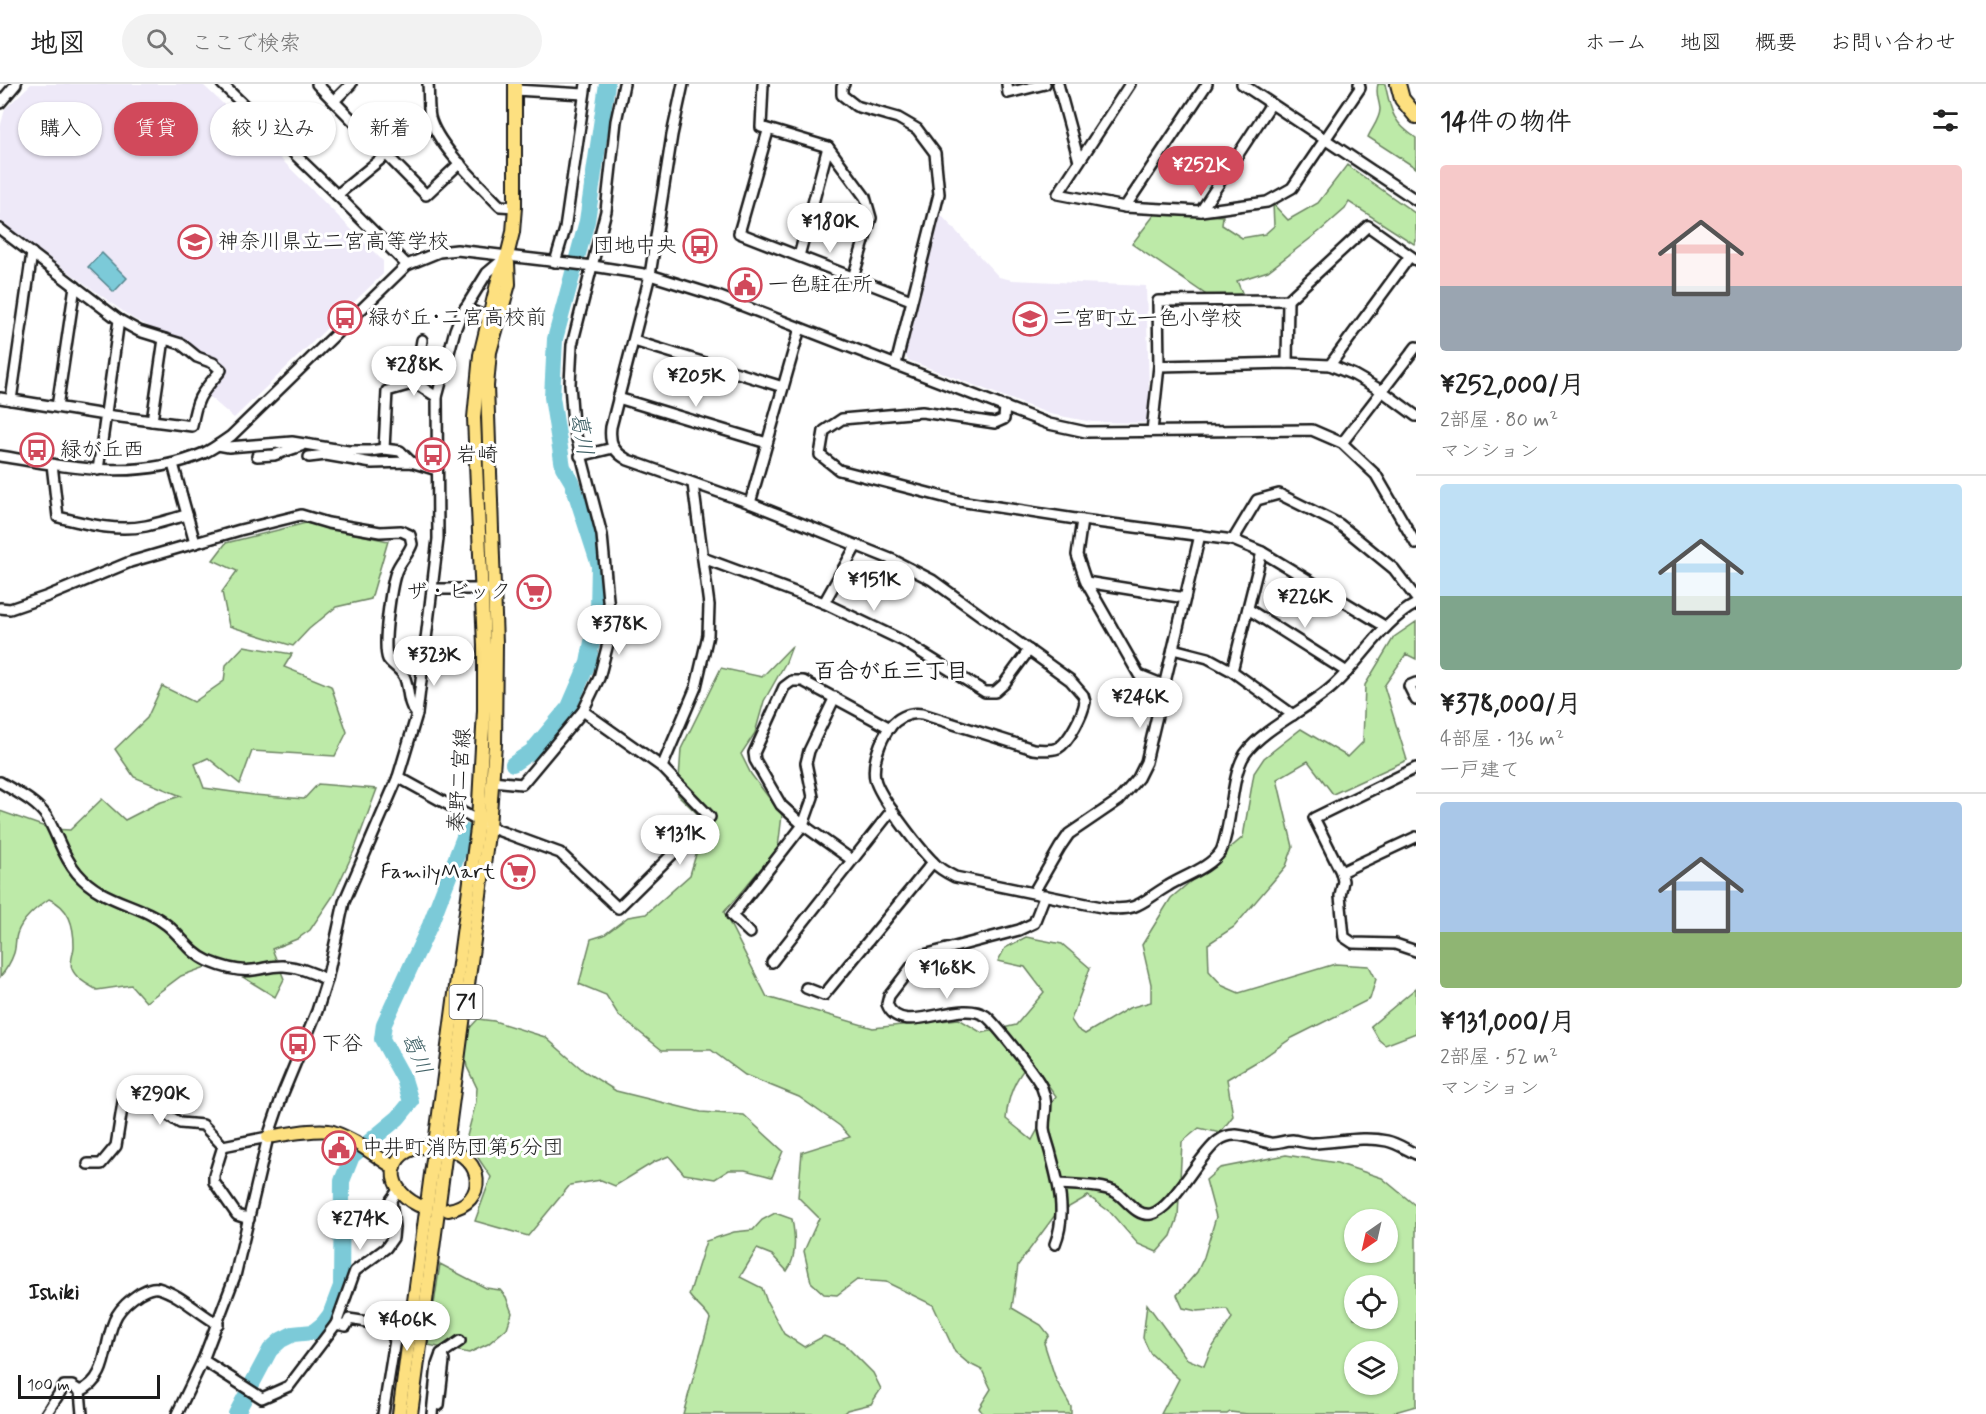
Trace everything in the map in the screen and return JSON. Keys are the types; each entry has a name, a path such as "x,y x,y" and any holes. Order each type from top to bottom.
{"highway":[{"path":"1398,84 1402,99 1416,116"},
{"path":"1405,84 1409,98 1416,107"}],"main road":[{"name":"秦野二宮線","path":"411,1414 472,871 492,781 496,716 474,418 480,355 498,280 507,256 515,207 515,87"},
{"name":"秦野二宮線","path":"399,1414 440,1148 482,825 488,589 487,386 490,352 508,284 507,256"},
{"path":"268,1137 332,1131 395,1168"},
{"path":"418,1205 408,1200 398,1190 394,1177 398,1159 412,1148 421,1146 440,1148 456,1151 472,1164 476,1173 475,1193 469,1201 460,1207 448,1210"}],"street":[{"path":"0,104 16,84"},
{"path":"317,84 348,115"},
{"path":"334,101 351,84"},
{"path":"428,84 430,117 440,137 460,163 500,206 515,207"},
{"path":"492,781 522,784 583,711 599,678 611,632 602,535 573,424 570,384 572,345 590,265 606,211 616,122 624,84"},
{"path":"683,84 672,135 650,274 610,437 613,448 628,460 750,504 893,560 932,580 1070,680 1083,695 1085,702 1077,723 1065,742 1058,748 1048,750 1033,749 913,712 898,720 890,728 879,749 875,768 878,786 892,810 933,862 955,878 1106,908 1124,910 1142,904 1210,862 1221,850 1244,756 1255,742 1331,688 1386,627 1404,610 1416,604"},
{"path":"763,84 761,127 768,131 828,147 865,197 871,218 854,278"},
{"path":"843,84 842,95 856,106 898,118 917,129 935,153 939,194 910,300 896,364"},
{"path":"1007,84 1008,93 1045,84"},
{"path":"1058,84 1079,161"},
{"path":"1125,207 1207,84"},
{"path":"1242,84 1416,200"},
{"path":"1125,86 1058,194 1125,207 1201,211 1267,202 1292,188 1360,88 1359,84"},
{"path":"226,85 407,265"},
{"path":"515,87 585,89 559,262"},
{"path":"1201,211 1271,104"},
{"path":"768,131 739,233 910,300"},
{"path":"799,256 828,147"},
{"path":"338,195 385,156"},
{"path":"389,156 426,195 460,163"},
{"path":"1152,431 1159,366 1158,301 1287,300 1368,226 1413,258 1330,365"},
{"path":"0,229 119,320 139,332 181,344 197,357 213,363 221,370 199,396 192,426 0,398"},
{"path":"0,456 98,470 137,470 173,464 205,453 231,436 407,265 440,252 457,250 650,274 720,297 1049,424 1086,432 1312,430 1342,442 1376,475 1416,544"},
{"path":"11,400 32,254"},
{"path":"177,1414 203,1360 235,1276 268,1137 283,1093 317,1011 327,980 344,902 380,824 398,777 417,714 438,539 437,397 455,330 465,309 487,273 507,256"},
{"path":"57,407 75,286"},
{"path":"1287,300 1287,363"},
{"path":"465,309 489,318"},
{"path":"98,470 119,320"},
{"path":"750,504 800,328"},
{"path":"152,421 164,339"},
{"path":"415,383 422,340"},
{"path":"634,341 783,387"},
{"path":"1342,442 1416,346"},
{"path":"1159,366 1287,363 1330,365 1382,391 1416,416"},
{"path":"384,449 387,391 415,383 437,397"},
{"path":"618,398 767,443"},
{"path":"1005,406 1004,418 995,423 922,412 842,419 824,431 820,455 839,470 959,501 1233,540 1262,552 1386,627"},
{"path":"218,445 229,447 292,442 348,450 384,449 400,451 411,462"},
{"path":"257,456 274,455 310,444"},
{"path":"580,456 613,448"},
{"path":"309,457 326,455 372,463 411,462 437,470"},
{"path":"52,464 58,517 93,525 121,528 146,526 187,515"},
{"path":"173,464 195,543"},
{"path":"662,767 696,687 708,635 709,605 693,484"},
{"path":"1233,540 1257,500 1280,494 1338,524 1394,569 1416,598"},
{"path":"0,609 10,609 30,602 130,562 301,515 328,523 380,532 401,531 410,535 411,548 399,565 394,580 386,647 388,659 404,675 412,710 417,714"},
{"path":"1082,520 1077,555 1086,582 1139,675 1164,685"},
{"path":"1034,892 1069,834 1119,800 1138,778 1146,762 1200,535"},
{"path":"824,603 856,546"},
{"path":"1232,671 1262,552"},
{"path":"703,558 824,603 903,641 985,692 995,692 1004,684 1029,650"},
{"path":"1086,582 1185,598"},
{"path":"433,589 488,589"},
{"path":"1248,609 1347,672"},
{"path":"1173,649 1208,658 1232,671 1293,715"},
{"path":"852,860 803,825 781,805 755,760 754,753 784,687 792,681 803,681 890,728"},
{"path":"1416,683 1409,687 1416,700"},
{"path":"750,933 732,916 803,825 813,797 806,763 808,751 835,697"},
{"path":"398,777 482,825 560,852 618,908 710,817 662,767 583,711"},
{"path":"1416,768 1314,818 1341,872 1343,881 1340,897 1344,937 1353,943 1395,944 1416,951"},
{"path":"0,782 34,803 46,817 59,846 77,873 91,886 107,897 167,925 207,961 252,971 283,965 313,973 327,980"},
{"path":"772,962 892,810"},
{"path":"1341,872 1416,837"},
{"path":"806,988 824,995 933,862"},
{"path":"1045,895 1034,923 1019,930 924,955 912,966 889,996 887,1004 890,1013 903,1020 966,1011 978,1012 988,1017 1028,1066 1042,1087 1047,1107 1044,1129 1062,1202 1060,1230 1055,1244"},
{"path":"88,1164 101,1164 116,1146 124,1096 128,1089 180,1123 203,1125 223,1146"},
{"path":"1059,1184 1115,1191 1142,1214 1148,1215 1157,1212 1167,1203 1210,1149 1219,1140 1229,1136 1240,1134 1272,1144 1291,1140 1311,1144 1370,1139 1390,1141 1416,1154"},
{"path":"223,1146 268,1137"},
{"path":"223,1146 214,1182 237,1215 249,1219"},
{"path":"203,1360 261,1398 289,1386 336,1324 356,1271 386,1248 393,1238 392,1200 398,1190"},
{"path":"81,1391 91,1386 99,1376 116,1316 125,1304 144,1290 159,1288 187,1302 218,1324"},
{"path":"336,1324 346,1326 349,1319 383,1327 392,1332 396,1340 383,1414"},
{"path":"432,1414 436,1365 441,1354 460,1341"},
{"path":"438,1414 444,1361 441,1354"},
{"path":"46,1414 64,1386 72,1386 81,1391"},
{"path":"81,1391 82,1414"}],"shaded area":[{"name":"神奈川県立二宮高等学校","path":"31,84 202,84 221,102 210,102 210,156 278,156 383,261 383,274 234,418 206,394 228,370 221,366 221,362 132,318 0,222 0,128 5,109"},
{"name":"二宮町立一色小学校","path":"940,214 999,277 1012,280 1146,286 1150,423 1092,422 1050,414 908,360 904,352"}],"green space":[{"path":"1378,84 1385,84 1397,121 1416,138 1416,168 1368,137 1380,113"},
{"path":"1347,165 1416,214 1414,244 1349,202 1345,209 1320,231 1268,271 1237,281 1243,295 1208,296 1132,244 1155,214 1223,216 1222,225 1242,238 1265,234 1274,226 1273,204 1288,220 1318,203"},
{"path":"306,523 388,541 371,599 336,607 309,629 293,646 229,626 222,592 237,571 213,560 226,543"},
{"path":"1416,622 1416,659 1406,654 1384,686 1407,760 1333,794 1308,761 1277,779 1293,847 1286,866 1234,927 1208,944 1209,971 1223,986 1239,993 1335,964 1369,966 1376,979 1370,999 1292,1038 1227,1079 1233,1116 1220,1133 1199,1128 1182,1142 1178,1217 1171,1236 1157,1252 1138,1244 1110,1212 1088,1196 1055,1215 1018,1265 1012,1308 1041,1325 1049,1335 1044,1343 1056,1380 1071,1407 1071,1414 983,1414 979,1408 991,1389 982,1370 968,1363 955,1352 933,1305 886,1282 857,1280 837,1295 824,1294 811,1282 804,1251 819,1218 798,1197 802,1152 850,1137 840,1126 799,1097 745,1075 711,1050 662,1050 619,1016 606,995 579,984 591,939 604,935 628,917 646,914 690,875 699,844 715,831 678,795 681,749 721,668 762,677 792,646 786,662 764,701 755,733 741,754 751,774 782,815 778,848 724,912 767,997 873,1028 959,1019 982,1033 1016,1025 1044,992 1025,967 998,961 1005,948 1026,937 1062,944 1090,968 1071,1020 1077,1029 1085,1034 1129,1008 1151,1002 1151,984 1142,945 1171,898 1243,837 1254,773 1264,758 1301,729 1348,757 1363,742 1365,685 1394,637","holes":["1031,1061 1056,1096 1032,1140 1006,1119 1013,1087"]},
{"path":"244,646 292,654 284,667 331,686 347,732 335,756 252,751 240,784 208,758 195,764 204,788 304,799 318,784 377,789 354,851 333,896 310,930 297,939 272,949 284,979 275,997 219,962 181,976 146,1002 131,985 97,990 74,973 71,963 74,946 73,931 69,918 56,902 49,899 22,923 17,934 13,956 0,977 0,811 51,829 70,830 102,799 125,820 158,803 181,796 134,777 115,749 147,718 162,686 194,702 224,681 226,665"},
{"path":"1416,988 1416,1033 1385,1045 1379,1040 1371,1026"},
{"path":"478,1019 494,1021 545,1037 584,1071 616,1091 701,1112 744,1115 783,1151 772,1177 745,1170 729,1170 715,1179 684,1174 669,1156 654,1162 615,1186 601,1180 570,1185 528,1236 475,1221 491,1177 466,1140 476,1102 477,1088 467,1067 463,1046 465,1033"},
{"path":"1286,1155 1337,1163 1382,1178 1416,1206 1416,1406 1388,1414 1230,1412 1227,1414 1161,1414 1179,1379 1150,1353 1143,1338 1147,1304 1187,1359 1204,1366 1210,1351 1232,1318 1227,1309 1197,1311 1183,1308 1177,1295 1197,1272 1216,1217 1206,1180 1220,1168"},
{"path":"775,1213 792,1219 794,1246 790,1266 787,1271 772,1255 757,1249 740,1277 762,1288 784,1334 804,1347 824,1336 844,1344 873,1373 881,1389 871,1404 847,1410 843,1414 683,1414 710,1319 689,1295 706,1241 734,1232 753,1230 762,1220"},
{"path":"440,1264 486,1288 500,1290 506,1297 512,1313 507,1328 488,1344 469,1353 428,1345"}],"water":[{"path":"102,253 127,278 114,292 88,267"}],"waterway":[{"name":"葛川","path":"513,764 532,751 569,707 588,663 598,610 599,565 572,482 563,467 552,397 555,339 587,221 607,84"},
{"name":"葛川","path":"236,1414 270,1350 281,1340 293,1334 313,1332 330,1315 341,1286 342,1181 352,1156 398,1118 411,1102 404,1079 382,1039 384,1024 430,925 466,832"}],"place":[{"name":"神奈川県立二宮高等学校","path":"195,242"},
{"name":"団地中央","path":"700,246"},
{"name":"一色駐在所","path":"745,285"},
{"name":"緑が丘･二宮高校前","path":"345,318"},
{"name":"二宮町立一色小学校","path":"1030,319"},
{"name":"緑が丘西","path":"37,450"},
{"name":"岩崎","path":"433,455"},
{"name":"ザ・ビック","path":"534,592"},
{"name":"FamilyMart","path":"518,872"},
{"name":"下谷","path":"298,1044"},
{"name":"中井町消防団第5分団","path":"339,1148"}],"district":[{"name":"百合が丘三丁目","path":"891,672"},
{"name":"Ishiki","path":"54,1293"}]}
